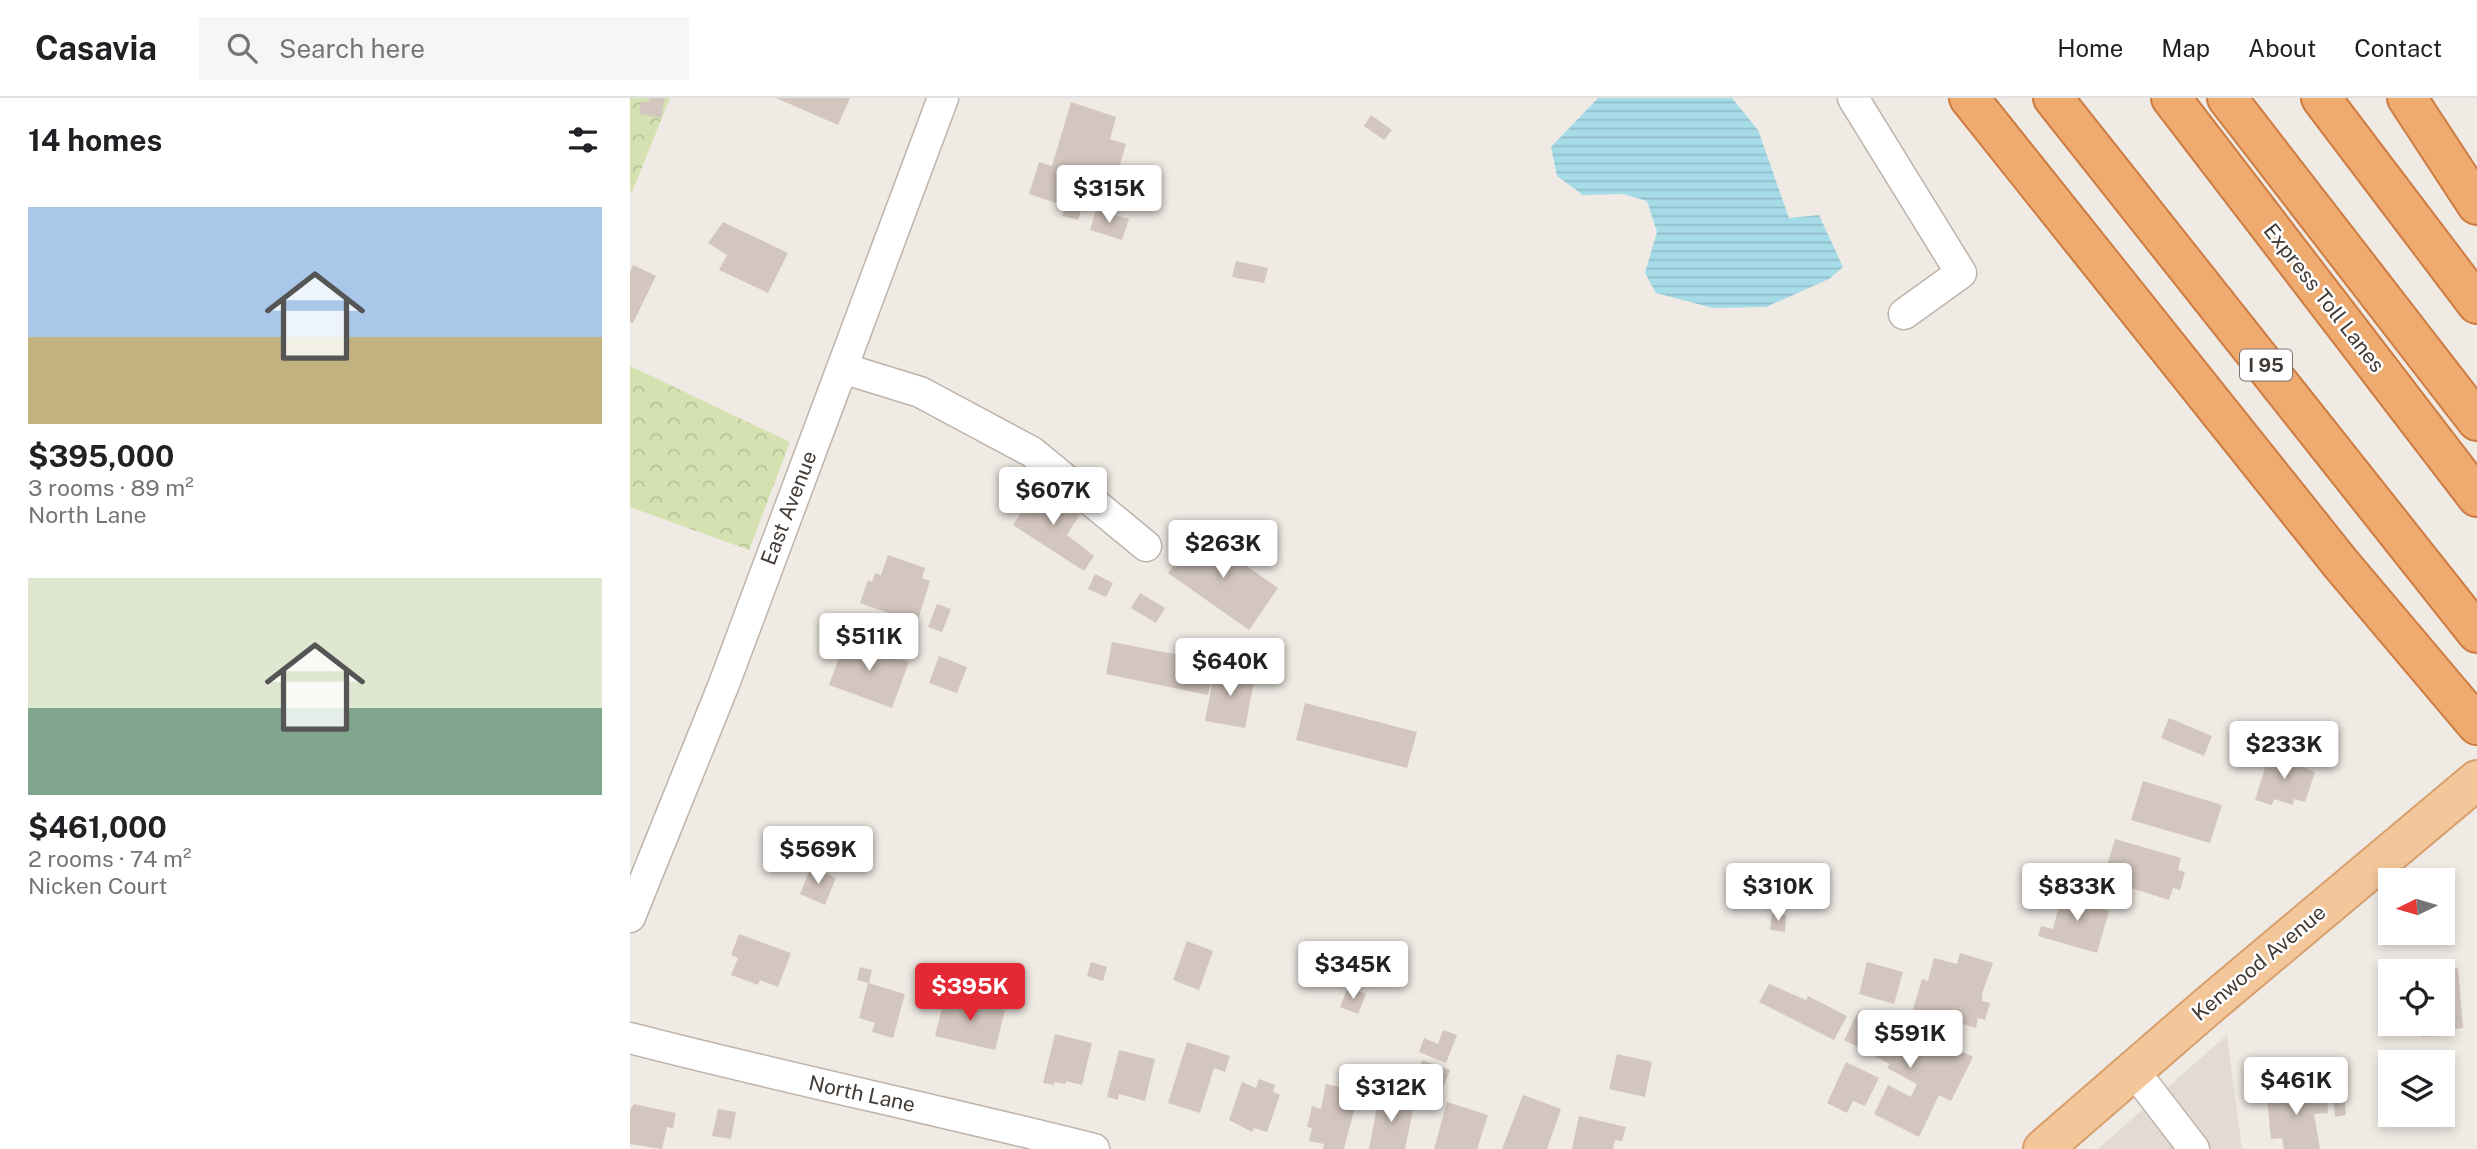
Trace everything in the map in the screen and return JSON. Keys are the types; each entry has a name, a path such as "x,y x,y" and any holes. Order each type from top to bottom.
{"highway":[{"path":"1969,98 2375,606 2477,725"},
{"name":"I 95","path":"2053,98 2477,634"},
{"name":"Express Toll Lanes","path":"2171,98 2477,497"},
{"path":"2227,98 2477,421"},
{"path":"2321,98 2477,304"},
{"path":"2407,98 2477,205"}],"main road":[{"name":"Kenwood Avenue","path":"2043,1149 2477,780"}],"street":[{"name":"East Avenue","path":"630,917 724,684 943,98"},
{"path":"1853,98 1961,274 1905,314"},
{"path":"842,368 920,392 1032,452 1146,546"},
{"name":"North Lane","path":"630,1038 775,1076 978,1119 1094,1149"},
{"path":"2134,1071 2194,1149"}],"shaded area":[{"path":"2227,1035 2242,1149 2098,1149"}],"green space":[{"path":"630,98 670,98 632,192 630,191"},
{"path":"630,366 790,442 749,550 630,507"}],"water":[{"path":"1598,98 1732,98 1758,130 1789,218 1819,215 1843,267 1829,279 1766,307 1713,308 1656,293 1645,273 1657,232 1647,201 1623,194 1583,195 1557,176 1551,147"}],"building":[{"path":"649,98 665,98 661,118 639,114 641,101 649,102"},
{"path":"776,98 850,98 838,125"},
{"path":"1071,102 1116,117 1110,139 1126,144 1118,171 1101,165 1087,212 1081,211 1078,220 1062,216 1065,206 1029,194 1039,162 1052,166"},
{"path":"1371,115 1392,130 1384,140 1364,126"},
{"path":"1096,210 1129,219 1122,240 1090,230"},
{"path":"723,222 788,253 768,293 719,270 727,255 708,243"},
{"path":"1236,261 1268,268 1264,283 1232,277"},
{"path":"633,265 656,276 633,323 630,322 630,272"},
{"path":"1038,486 1080,514 1067,535 1094,556 1084,571 1013,525"},
{"path":"1197,531 1278,588 1249,630 1168,573"},
{"path":"888,555 925,568 922,578 930,581 917,623 860,603 868,580 872,582 875,573 881,575"},
{"path":"1095,574 1113,583 1106,597 1088,589"},
{"path":"1140,593 1165,608 1156,623 1131,608"},
{"path":"937,604 951,609 942,632 928,627"},
{"path":"846,638 909,662 892,708 829,685"},
{"path":"1112,642 1215,662 1208,695 1106,674"},
{"path":"939,656 967,667 957,693 929,683"},
{"path":"1215,669 1255,676 1245,728 1205,721"},
{"path":"1305,703 1417,732 1407,768 1296,740"},
{"path":"2169,718 2212,736 2204,756 2161,738"},
{"path":"2270,752 2306,764 2305,768 2315,772 2305,802 2294,799 2293,805 2274,799 2272,805 2255,800"},
{"path":"2143,781 2222,805 2210,843 2131,820"},
{"path":"2115,839 2181,858 2178,870 2185,872 2180,890 2173,888 2169,900 2103,879"},
{"path":"811,867 836,878 825,905 800,894"},
{"path":"2065,892 2090,899 2088,905 2109,911 2097,953 2038,936 2041,926 2053,929 2059,906 2052,904 2055,894 2063,897"},
{"path":"1772,913 1786,915 1785,932 1770,930"},
{"path":"739,934 791,953 778,987 760,980 758,985 731,975 738,958 731,955"},
{"path":"1187,941 1213,951 1199,990 1173,980"},
{"path":"1960,953 1993,963 1982,994 1982,1001 1990,1003 1985,1020 1978,1018 1976,1028 1913,1009 1922,979 1928,981 1934,958 1957,964"},
{"path":"1091,962 1107,967 1103,981 1087,976"},
{"path":"1867,962 1903,972 1894,1004 1859,994"},
{"path":"860,967 872,970 869,983 857,980"},
{"path":"2455,968 2458,968 2463,1028 2455,1029"},
{"path":"868,983 905,994 893,1038 872,1032 875,1023 859,1018"},
{"path":"1769,984 1806,1000 1808,996 1847,1016 1834,1040 1759,1002"},
{"path":"1348,987 1366,994 1358,1014 1340,1007"},
{"path":"945,996 1005,1010 995,1050 935,1036"},
{"path":"1859,1010 1904,1034 1905,1030 1922,1039 1925,1033 1973,1057 1951,1101 1939,1095 1919,1137 1874,1114 1888,1085 1911,1097 1917,1084 1887,1068 1890,1064 1844,1040"},
{"path":"1443,1030 1457,1035 1446,1063 1419,1052 1424,1038 1438,1044"},
{"path":"1055,1034 1092,1043 1082,1085 1066,1081 1066,1084 1043,1083"},
{"path":"1187,1042 1230,1056 1225,1072 1214,1068 1200,1113 1168,1103"},
{"path":"1119,1050 1155,1059 1145,1101 1119,1094 1118,1100 1107,1097"},
{"path":"1617,1054 1652,1062 1645,1097 1609,1089"},
{"path":"1422,1060 1450,1070 1439,1098 1412,1087"},
{"path":"1846,1062 1879,1078 1865,1106 1853,1101 1847,1113 1827,1103"},
{"path":"1259,1079 1275,1085 1273,1092 1280,1095 1267,1132 1254,1128 1252,1132 1229,1120 1242,1082 1256,1088"},
{"path":"2343,1082 2346,1115 2335,1117 2332,1083"},
{"path":"1326,1084 1359,1091 1344,1149 1323,1149 1324,1144 1309,1141 1312,1128 1307,1127 1312,1106 1321,1109"},
{"path":"2310,1087 2311,1093 2327,1092 2328,1113 2314,1114 2320,1149 2284,1149 2282,1138 2271,1139 2267,1098 2277,1097 2276,1090"},
{"path":"1523,1095 1561,1109 1547,1149 1502,1149"},
{"path":"1379,1096 1414,1104 1405,1149 1369,1149"},
{"path":"1447,1102 1488,1115 1477,1149 1434,1149"},
{"path":"634,1104 676,1113 673,1128 667,1127 662,1149 630,1144 630,1110"},
{"path":"718,1109 736,1112 731,1139 712,1136"},
{"path":"1579,1116 1626,1127 1622,1141 1615,1140 1613,1149 1572,1149"}]}
